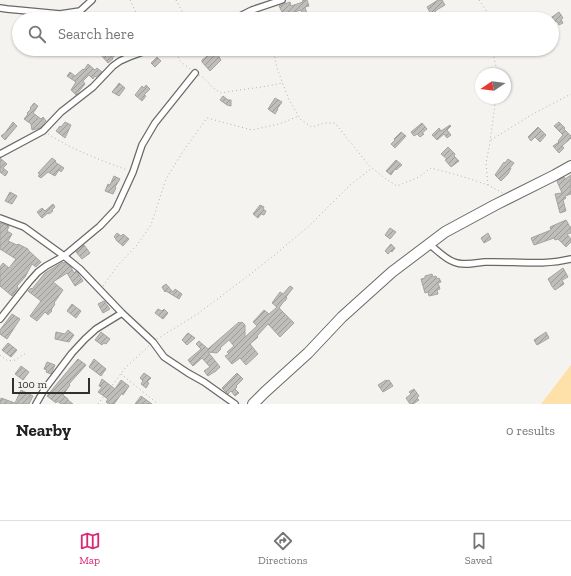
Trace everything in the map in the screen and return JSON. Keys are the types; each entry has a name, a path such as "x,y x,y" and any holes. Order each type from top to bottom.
{"highway":[{"path":"253,404 308,353 368,292 445,232 571,166"}],"street":[{"path":"73,12 80,11 92,0"},
{"path":"248,12 282,0"},
{"path":"0,8 39,12"},
{"path":"0,154 43,131 61,112 93,87 113,66 132,56"},
{"path":"0,319 38,272 64,256 100,226 116,209 133,172 142,145 156,123 195,73"},
{"path":"0,218 24,227 64,256 80,269 122,313 153,342 164,357 204,382 235,404"},
{"path":"429,244 451,261 460,264 486,262 550,262 571,259"},
{"path":"36,404 44,390 84,339 96,329 122,313"}],"path":[{"path":"130,0 136,12"},
{"path":"176,0 182,12"},
{"path":"479,0 487,12"},
{"path":"261,7 263,12"},
{"path":"178,56 181,62 204,78 212,87 221,93 283,82"},
{"path":"275,56 289,100 301,120 312,127 335,123 372,168 397,186 419,177 431,168 488,185 512,197"},
{"path":"494,56 496,68"},
{"path":"490,140 531,115 571,94"},
{"path":"488,185 486,163 495,104"},
{"path":"100,289 119,264 137,245 151,225 166,179 182,153 207,118 252,130 279,124 299,116"},
{"path":"43,131 62,143 133,172"},
{"path":"98,404 126,367 153,342 196,315 276,254 310,225 350,185 372,168"},
{"path":"0,355 8,361 15,360 26,353"},
{"path":"121,374 158,404"}],"shaded area":[{"path":"571,365 571,404 541,404"}],"building":[{"path":"307,0 309,6 305,7 306,12 302,12 301,10 294,12 282,12 279,6 290,2 291,6 303,2 302,1"},
{"path":"438,0 442,0 445,5 435,11 436,12 430,12 427,7"},
{"path":"559,12 563,18 561,19 563,23 559,25"},
{"path":"102,56 114,56 112,58 113,59 108,63"},
{"path":"208,56 219,56 221,60 210,71 202,60"},
{"path":"157,57 161,61 155,67 151,63"},
{"path":"88,64 95,70 97,68 102,72 93,79 89,75 83,81 85,84 76,95 71,90 76,82 67,76 70,72 75,76 83,69 84,70"},
{"path":"119,83 125,88 119,96 112,92"},
{"path":"146,85 150,89 144,95 146,96 142,101 135,95 142,86 144,88"},
{"path":"223,96 228,100 231,100 231,106 220,100"},
{"path":"275,98 282,102 275,114 268,109"},
{"path":"34,103 38,106 33,113 41,119 43,117 46,121 40,128 32,130 31,124 24,119"},
{"path":"13,122 17,126 5,140 1,136"},
{"path":"65,122 71,125 65,138 56,131"},
{"path":"559,122 571,138 562,146 564,148 559,153 553,146 559,142 558,141 563,135 554,126"},
{"path":"422,123 427,129 422,133 424,134 420,137 417,134 414,136 411,132"},
{"path":"450,125 451,126 447,130 451,135 447,138 444,134 437,140 432,135 439,128 441,131"},
{"path":"538,127 546,135 540,142 535,137 531,141 528,137"},
{"path":"401,132 406,136 395,148 391,144"},
{"path":"448,147 459,161 451,167 445,160 447,159 441,154"},
{"path":"0,158 7,164 3,168 8,172 5,176 0,172"},
{"path":"52,158 64,168 61,172 59,170 55,176 48,172 41,178 38,176 40,174 38,173"},
{"path":"508,159 514,163 508,174 501,181 495,175 504,162 505,163"},
{"path":"396,160 402,165 396,170 395,169 391,175 386,171"},
{"path":"571,175 571,194 565,196 566,198 563,200 566,211 560,213 555,194 562,193 557,181 564,177 565,179"},
{"path":"114,176 120,179 113,194 105,191 108,184 110,185"},
{"path":"10,192 17,196 12,204 5,201"},
{"path":"53,204 55,207 52,210 53,211 42,218 37,212 42,208 45,211"},
{"path":"260,205 264,207 263,209 266,211 264,215 261,214 258,218 253,214"},
{"path":"566,220 571,227 571,233 567,234 571,239 571,242 566,247 558,239 555,240 554,238 534,245 531,238 551,230 550,227"},
{"path":"0,223 9,226 7,231 12,234 8,241 28,249 41,262 36,267 32,264 12,296 0,286 0,267 3,263 9,268 16,259 0,249"},
{"path":"390,228 396,232 390,239 385,235"},
{"path":"117,233 121,236 123,234 129,239 123,246 114,237"},
{"path":"488,233 491,239 484,243 481,238"},
{"path":"391,244 395,248 388,254 385,251"},
{"path":"84,245 90,253 82,259 76,252"},
{"path":"63,262 71,267 74,273 76,271 83,281 75,286 67,273 53,282 63,290 54,303 55,304 51,310 52,311 48,315 45,312 37,321 30,316 41,301 28,291 31,288 32,289 45,273"},
{"path":"563,268 568,277 562,280 564,284 555,290 548,279"},
{"path":"432,274 433,277 436,276 437,279 439,278 441,282 438,283 440,289 437,290 438,294 429,296 428,292 425,293 421,279"},
{"path":"166,284 173,292 175,289 182,294 179,299 166,291 165,292 162,287"},
{"path":"290,286 293,288 279,308 294,323 280,337 268,324 257,336 258,337 250,344 258,354 246,365 240,358 232,364 225,356 229,354 227,352 234,346 229,340 217,353 208,352 220,367 208,376 204,371 210,367 202,358 193,366 188,360 201,349 196,344 199,341 208,349 239,322 242,322 245,325 245,337 257,326 253,322 264,310 269,314 277,307 272,303 280,292 283,294"},
{"path":"104,301 110,309 103,313 98,304"},
{"path":"72,304 81,311 76,318 67,311"},
{"path":"158,309 162,311 164,309 168,313 163,319 155,313"},
{"path":"12,314 20,319 7,339 0,334 0,330"},
{"path":"68,330 74,335 69,342 55,339 56,332 65,334"},
{"path":"101,332 110,339 106,344 104,343 102,345 95,340"},
{"path":"546,332 549,338 537,345 534,340"},
{"path":"188,333 195,338 187,345 182,340"},
{"path":"8,343 17,350 11,357 2,350"},
{"path":"78,359 86,365 69,384 70,385 63,395 73,404 61,404 57,401 56,403 47,396"},
{"path":"94,359 106,369 101,376 89,367"},
{"path":"47,362 55,365 51,374 46,372 47,370 44,369"},
{"path":"21,366 29,372 23,380 15,374"},
{"path":"144,373 151,378 147,382 149,383 146,388 141,384 143,381 140,378"},
{"path":"237,373 243,379 236,386 237,387 235,389 239,393 235,396 231,391 228,394 222,388"},
{"path":"102,379 115,389 121,380 129,386 114,404 109,404 106,402 108,399 98,392 102,387 99,386"},
{"path":"386,380 389,380 393,386 383,392 378,385"},
{"path":"414,389 419,396 417,398 419,400 413,404 410,404 406,398 411,394 409,392"},
{"path":"21,390 33,396 29,404 0,404 1,398 15,403"},
{"path":"141,396 152,404 135,404"}]}
